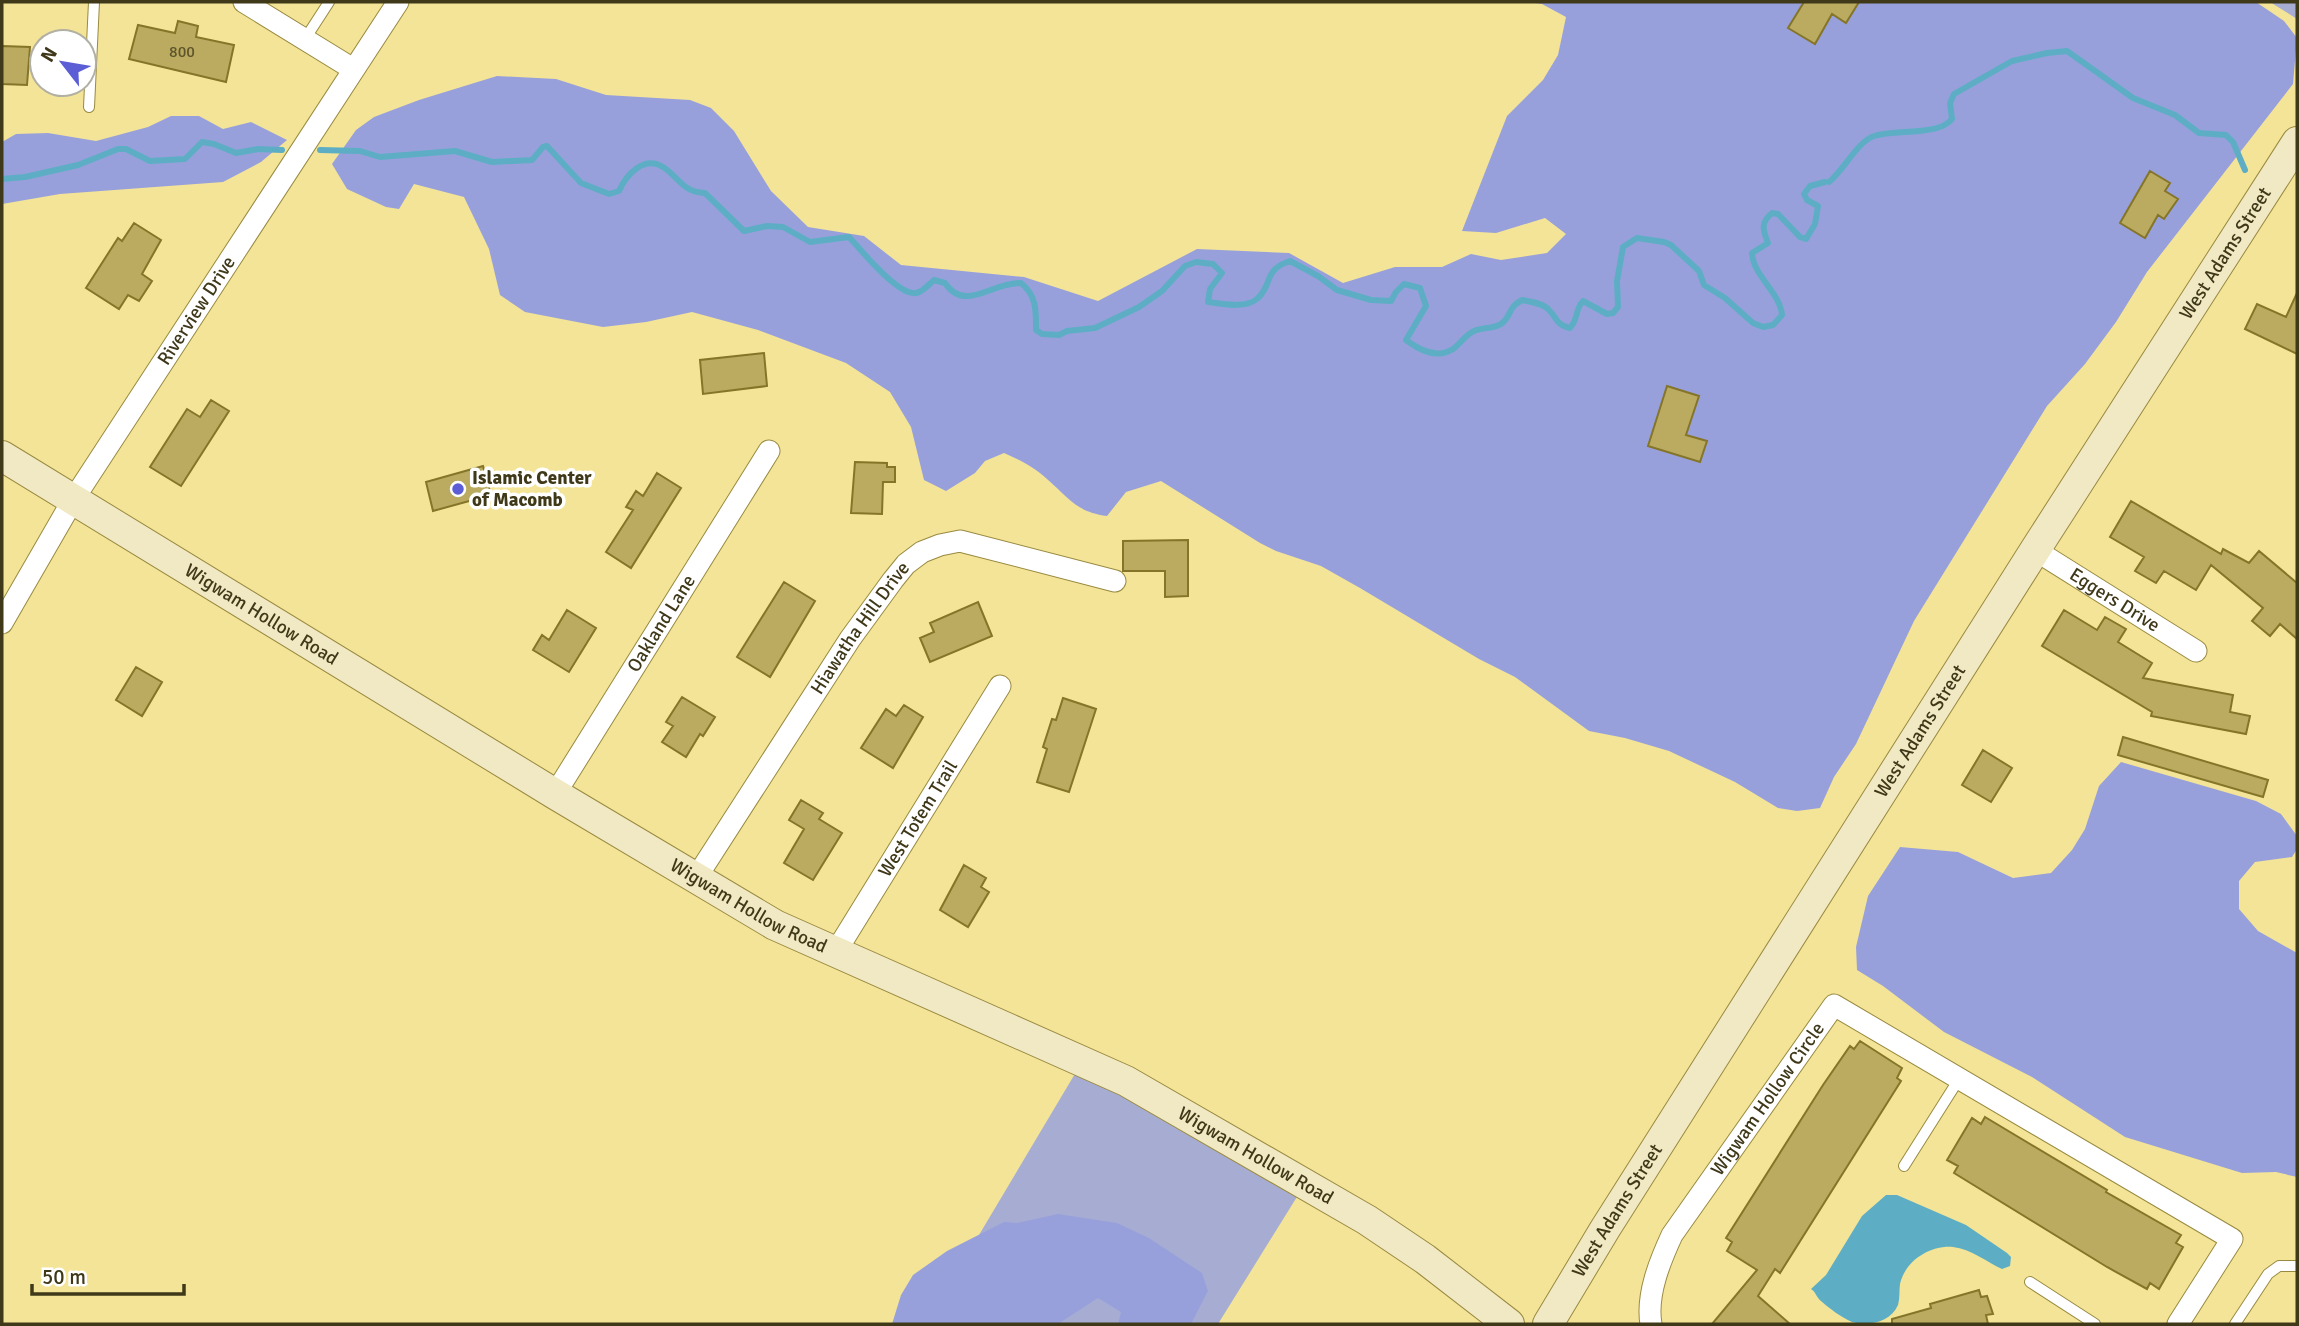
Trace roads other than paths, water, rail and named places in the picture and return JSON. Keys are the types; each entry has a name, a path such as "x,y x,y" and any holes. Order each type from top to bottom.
{"street":[{"path":"244,2 354,69"},
{"name":"Riverview Drive","path":"2,623 72,500 398,2"},
{"name":"West Adams Street","path":"1548,1324 1612,1217 2297,142"},
{"name":"Oakland Lane","path":"555,794 769,451"},
{"name":"Wigwam Hollow Road","path":"2,456 555,794 775,925 1126,1081 1367,1220 1425,1259 1509,1324"},
{"name":"Hiawatha Hill Drive","path":"696,878 850,639 906,564 922,552 960,541 1115,581"},
{"name":"Eggers Drive","path":"2035,550 2196,651"},
{"name":"West Totem Trail","path":"835,953 1000,686"},
{"name":"Wigwam Hollow Circle","path":"1651,1324 1657,1267 1672,1235 1834,1005 2232,1239 2178,1324"}],"lane":[{"path":"89,107 94,2"},
{"path":"304,39 329,2"},
{"path":"1903,1167 1959,1079"},
{"path":"2235,1324 2267,1274 2279,1266 2297,1266"},
{"path":"2030,1282 2095,1324"}],"waterway":[{"path":"1829,182 1868,139 1883,134 1937,128 1952,119 1950,103 1954,94 2012,61 2067,51 2133,98 2175,115 2199,133 2226,135 2233,142 2245,170"},
{"path":"2,179 25,177 78,165 118,149 126,149 150,161 185,159 202,142 236,153 258,149 282,150"},
{"path":"320,150 360,151 380,157 455,151 492,162 532,160 547,146 581,183 609,194 619,191 636,168 649,163 656,164 669,171 691,190 705,193 744,231 767,226 783,227 810,242 849,237 880,271 908,292 919,292 934,280 945,283 961,296 1021,283 1033,299 1036,330 1042,334 1059,335 1067,331 1095,328 1139,307 1162,291 1185,266 1196,262 1213,264 1222,273 1210,289 1208,302 1248,304 1263,293 1272,273 1290,261 1337,290 1371,300 1391,301 1404,284 1420,288 1426,306 1406,340 1422,350 1435,353 1453,349 1474,331 1501,324 1522,300 1544,306 1559,323 1570,328 1583,301 1607,314 1613,313 1618,307 1617,281 1623,247 1637,238 1671,245 1699,271 1704,285 1725,298 1753,323 1763,327 1773,325 1782,315 1780,307 1757,269 1752,253 1768,243 1764,227 1772,213 1778,214 1800,237 1806,239 1815,224 1818,206 1807,200 1804,194 1810,186 1825,182"}],"place":[{"name":"Islamic Center of Macomb","path":"458,489"}]}
